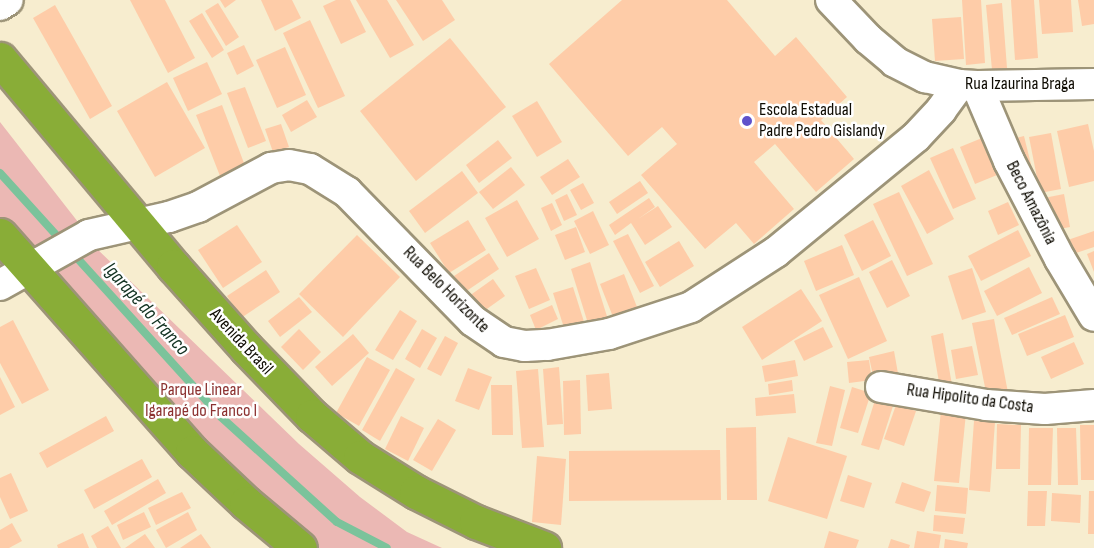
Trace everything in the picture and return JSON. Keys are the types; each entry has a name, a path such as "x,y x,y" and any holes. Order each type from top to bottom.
{"highway":[{"name":"Avenida Brasil","path":"0,59 138,224 246,348 312,416 360,457 416,492 476,522 544,548"},
{"path":"0,235 23,271 192,452 246,503 300,548"}],"street":[{"path":"0,5 8,0"},
{"name":"Rua Izaurina Braga","path":"831,0 868,39 895,62 925,76 968,86 1094,84"},
{"name":"Rua Belo Horizonte","path":"23,271 89,235 198,207 271,168 289,165 310,169 347,192 488,333 504,342 525,346 609,334 691,307 776,252 907,144 968,86"},
{"name":"Beco Amazônia","path":"968,86 1060,259 1094,316"},
{"name":"Rua Hipolito da Costa","path":"881,387 986,405 1045,409 1094,405"}],"green space":[{"name":"Parque Linear Igarapé do Franco I","path":"0,122 94,246 299,444 360,497 407,532 442,548 311,548 293,537 0,226"}],"building":[{"path":"130,0 165,0 195,58 168,73"},
{"path":"220,0 236,0 225,8"},
{"path":"261,0 292,0 301,18 275,31"},
{"path":"336,0 350,0 366,32 341,44 323,6"},
{"path":"356,0 387,0 414,45 390,58"},
{"path":"396,0 442,0 455,20 423,41"},
{"path":"622,0 727,0 775,56 796,37 847,97 821,120 854,159 816,192 775,144 754,162 794,209 754,244 736,223 705,249 641,175 677,144 662,127 628,156 549,64"},
{"path":"962,0 981,0 985,63 966,65"},
{"path":"1011,0 1034,0 1038,58 1015,60"},
{"path":"1039,0 1071,0 1073,32 1042,34"},
{"path":"1078,0 1094,0 1094,24 1082,26"},
{"path":"218,3 239,37 226,46 205,11"},
{"path":"1002,3 1007,68 992,70 986,5"},
{"path":"55,5 112,106 90,119 33,18"},
{"path":"202,13 224,50 212,58 189,21"},
{"path":"961,17 964,59 935,61 932,19"},
{"path":"310,20 345,96 318,108 283,33"},
{"path":"450,38 506,107 416,181 360,111"},
{"path":"244,45 254,66 237,75 227,53"},
{"path":"285,47 306,95 277,108 256,60"},
{"path":"207,62 222,94 188,111 173,78"},
{"path":"167,82 205,148 155,177 117,111"},
{"path":"245,87 266,141 248,148 227,93"},
{"path":"307,100 317,117 291,132 282,115"},
{"path":"537,101 562,142 537,157 512,116"},
{"path":"222,105 247,171 222,181 196,115"},
{"path":"281,124 289,147 273,152 265,129"},
{"path":"1088,124 1094,151 1094,181 1069,187 1057,131"},
{"path":"1051,133 1061,189 1040,193 1029,137"},
{"path":"1024,136 1035,181 1012,139"},
{"path":"982,138 997,175 975,184 960,147"},
{"path":"498,140 512,158 479,183 466,165"},
{"path":"953,148 976,199 953,209 930,158"},
{"path":"568,159 580,177 552,195 540,177"},
{"path":"511,167 525,185 493,209 479,192"},
{"path":"929,170 954,219 927,234 901,186"},
{"path":"462,171 478,193 425,233 409,211"},
{"path":"640,181 648,193 617,214 609,202"},
{"path":"583,183 594,203 581,210 570,190"},
{"path":"899,192 933,264 907,276 873,204"},
{"path":"567,194 577,215 564,221 555,200"},
{"path":"1064,194 1070,227 1049,231 1044,198"},
{"path":"649,198 655,207 638,219 658,206 672,227 645,245 631,223 615,235 609,225"},
{"path":"517,200 539,239 507,257 485,218"},
{"path":"1008,202 1019,225 998,235 988,211"},
{"path":"552,203 562,225 551,231 541,208"},
{"path":"593,211 609,245 590,254 574,221"},
{"path":"468,220 486,250 449,273 430,243"},
{"path":"873,220 891,256 862,271 844,235"},
{"path":"237,225 262,262 223,288 198,250"},
{"path":"576,227 585,252 565,260 555,235"},
{"path":"1018,230 1031,256 981,281 968,256"},
{"path":"1094,231 1094,247 1061,258 1056,244"},
{"path":"628,234 654,286 640,293 613,241"},
{"path":"357,235 400,277 343,337 299,294"},
{"path":"679,241 694,266 660,287 645,262"},
{"path":"842,245 854,275 816,291 804,261"},
{"path":"1094,251 1094,272 1087,254"},
{"path":"489,253 499,269 465,292 454,276"},
{"path":"892,260 910,296 887,308 869,272"},
{"path":"590,262 610,326 591,333 571,269"},
{"path":"1029,267 1042,293 997,316 984,291"},
{"path":"536,268 550,300 529,309 515,276"},
{"path":"972,268 986,312 962,320 948,276"},
{"path":"266,270 280,292 241,318 227,296"},
{"path":"624,274 639,312 615,322 600,284"},
{"path":"859,277 887,341 848,359 819,295"},
{"path":"493,279 505,296 477,316 465,299"},
{"path":"573,287 585,325 565,331 553,293"},
{"path":"801,289 822,321 762,360 742,327"},
{"path":"299,297 312,312 280,337 268,321"},
{"path":"1052,297 1060,314 1012,335 1004,318"},
{"path":"552,305 558,319 536,330 530,315"},
{"path":"400,310 417,321 393,360 375,350"},
{"path":"1065,315 1074,337 1027,356 1018,334"},
{"path":"994,319 1009,398 988,402 972,323"},
{"path":"13,320 49,390 22,404 0,363 0,327"},
{"path":"823,327 833,347 804,361 794,341"},
{"path":"299,329 321,352 303,370 281,347"},
{"path":"422,329 437,338 420,368 405,359"},
{"path":"943,333 952,385 940,388 931,336"},
{"path":"353,334 369,353 332,386 315,367"},
{"path":"445,336 458,343 441,376 427,369"},
{"path":"1074,342 1084,364 1051,379 1041,357"},
{"path":"972,346 978,375 956,379 951,350"},
{"path":"894,351 899,379 875,385 869,357"},
{"path":"367,357 390,370 359,426 336,413"},
{"path":"795,360 798,376 765,382 762,366"},
{"path":"869,360 872,380 849,383 847,362"},
{"path":"559,367 563,424 547,425 543,369"},
{"path":"396,368 415,379 380,441 362,430"},
{"path":"468,368 492,377 479,410 455,401"},
{"path":"538,369 544,447 522,448 516,371"},
{"path":"609,373 612,409 588,411 586,375"},
{"path":"0,377 15,407 0,415"},
{"path":"580,380 581,434 564,435 563,381"},
{"path":"792,380 793,391 769,395 768,384"},
{"path":"491,385 512,385 513,435 492,435"},
{"path":"830,386 845,390 832,446 816,443"},
{"path":"852,387 871,393 858,433 840,428"},
{"path":"794,394 796,413 756,416 755,398"},
{"path":"875,400 893,406 879,450 861,445"},
{"path":"896,405 916,411 904,446 884,439"},
{"path":"941,410 966,413 959,483 934,481"},
{"path":"106,416 114,431 47,468 39,453"},
{"path":"401,416 424,428 408,461 385,449"},
{"path":"438,419 456,430 432,471 413,460"},
{"path":"974,421 995,422 990,492 969,490"},
{"path":"997,424 1021,425 1020,469 996,469"},
{"path":"1080,425 1094,425 1094,480 1081,480"},
{"path":"756,427 757,500 727,500 726,428"},
{"path":"1029,428 1053,428 1051,485 1028,485"},
{"path":"1057,428 1076,428 1078,485 1058,485"},
{"path":"788,437 847,456 827,519 768,501"},
{"path":"720,450 721,500 569,501 569,451"},
{"path":"537,456 566,459 561,525 532,522"},
{"path":"142,459 152,477 94,509 84,490"},
{"path":"11,473 28,511 10,519 0,497 0,478"},
{"path":"848,475 872,483 864,508 840,501"},
{"path":"158,479 166,493 112,525 104,511"},
{"path":"902,482 931,492 924,512 895,503"},
{"path":"937,485 968,488 966,514 935,511"},
{"path":"1028,491 1047,491 1045,526 1027,526"},
{"path":"1089,491 1094,491 1094,534 1088,534"},
{"path":"182,492 191,508 156,525 148,508"},
{"path":"1052,493 1081,495 1080,523 1051,521"},
{"path":"144,512 151,527 123,540 117,525"},
{"path":"188,512 197,530 166,548 156,530"},
{"path":"934,515 965,518 963,534 933,531"},
{"path":"12,523 22,541 9,548 0,548 0,530"},
{"path":"108,526 121,548 97,548 91,536"},
{"path":"829,531 859,540 856,548 824,548"},
{"path":"917,531 941,535 939,548 914,548"},
{"path":"83,533 89,548 58,548 57,545"},
{"path":"145,534 155,548 125,548"},
{"path":"201,534 211,548 180,548"},
{"path":"891,539 910,545 909,548 888,548"},
{"path":"945,539 968,543 967,548 944,548"}],"waterway":[{"name":"Igarapé do Franco","path":"0,173 221,417 337,522 387,548"}],"place":[{"name":"Escola Estadual Padre Pedro Gislandy","path":"747,121"}]}
